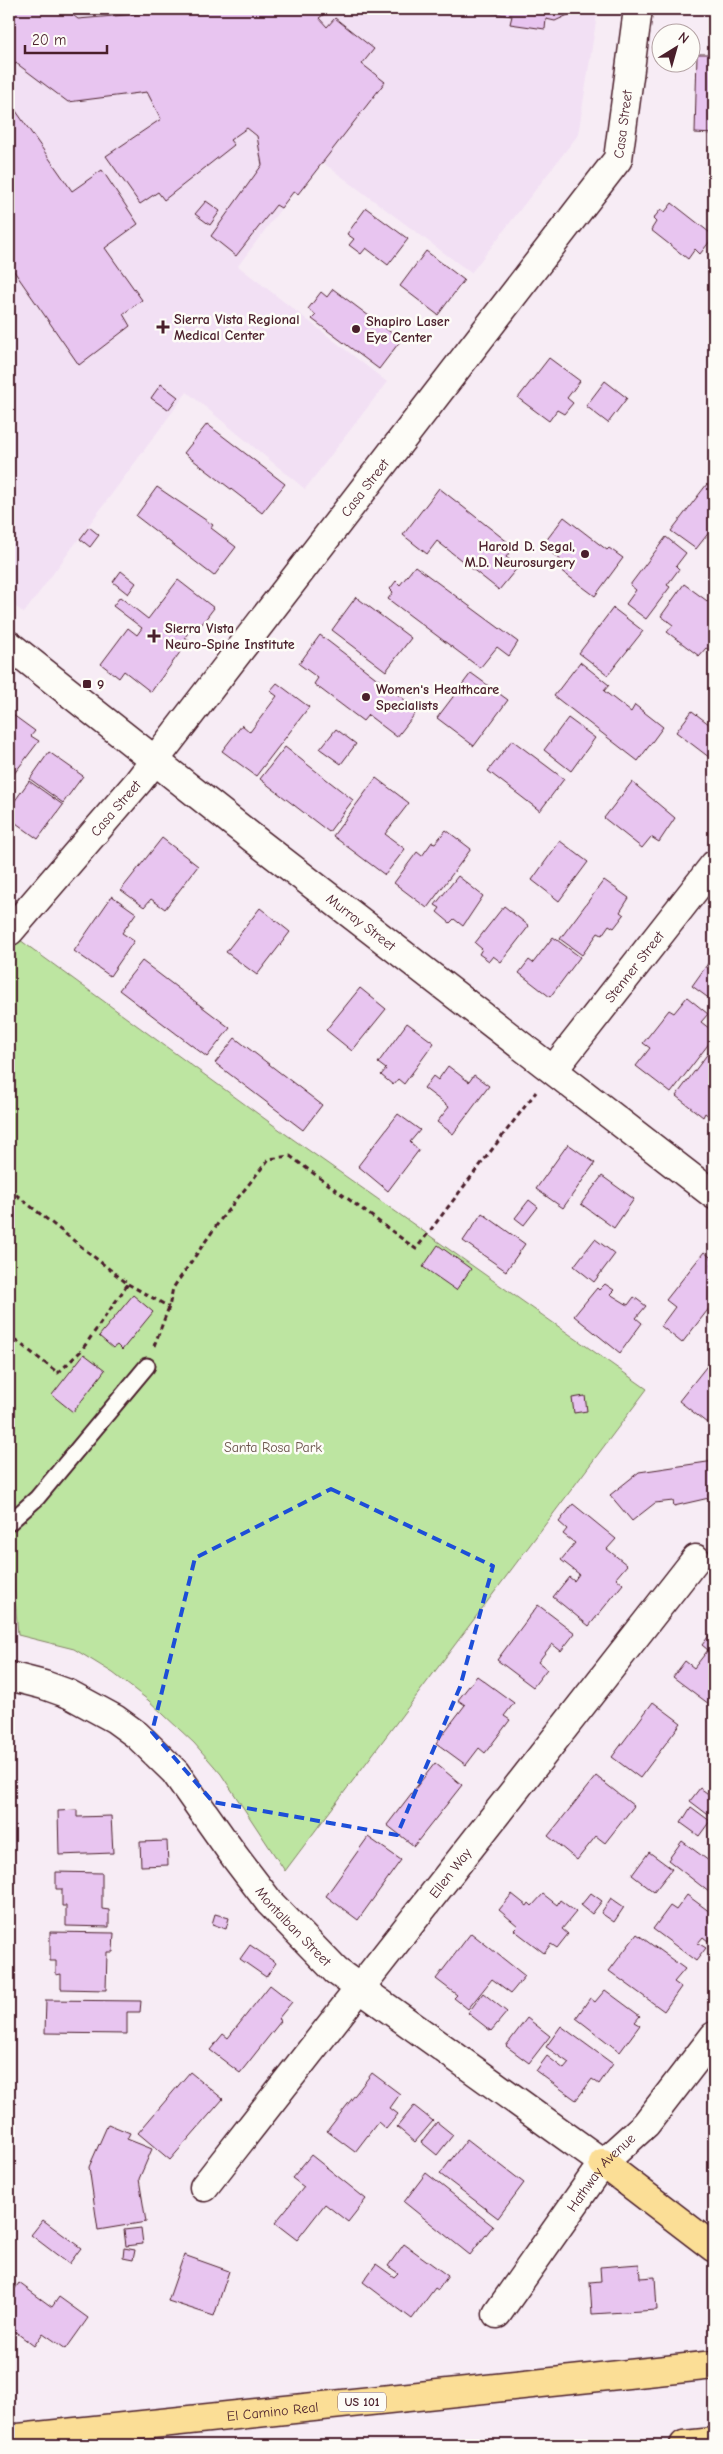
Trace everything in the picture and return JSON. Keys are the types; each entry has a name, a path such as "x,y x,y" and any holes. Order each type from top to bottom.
{"highway":[{"path":"604,2163 714,2248"},
{"name":"El Camino Real","path":"9,2439 714,2365"},
{"path":"684,2445 714,2442"}],"street":[{"name":"Casa Street","path":"10,930 131,791 618,159 638,9"},
{"name":"Murray Street","path":"9,645 714,1195"},
{"name":"Stenner Street","path":"554,1070 714,865"},
{"name":"Ellen Way","path":"204,2187 696,1559"},
{"name":"Montalban Street","path":"9,1676 69,1694 100,1710 137,1734 175,1772 270,1903 336,1971 604,2163"},
{"name":"Hathway Avenue","path":"497,2314 604,2163 646,2124 714,2036"}],"lane":[{"path":"9,1523 37,1498 147,1366"}],"path":[{"path":"147,1366 169,1307 173,1288 221,1220 269,1158 290,1156 416,1249 554,1070"},
{"path":"9,1188 128,1284 169,1307"},
{"path":"9,1335 58,1372 81,1351 128,1284"}],"highlighted area":[{"path":"331,1489 493,1566 460,1687 397,1835 213,1802 152,1732 195,1558"}],"shaded area":[{"name":"Sierra Vista Regional Medical Center","path":"9,9 598,9 578,135 471,273 318,159 238,266 387,382 305,489 187,392 24,613 9,602"}],"green space":[{"name":"Santa Rosa Park","path":"9,932 287,1135 647,1389 285,1871 221,1774 194,1743 148,1700 113,1673 74,1649 18,1635 13,1573 9,1569"}],"building":[{"path":"9,9 65,9 78,19 161,12 163,9 331,9 319,18 327,27 335,18 374,49 362,64 385,82 298,194 294,191 281,208 276,205 236,256 211,236 262,165 257,136 247,128 230,140 234,145 164,200 158,192 140,204 106,156 161,119 147,92 68,102 16,63 9,73"},
{"path":"480,9 574,9 570,14 555,21 546,19 545,29 510,24 512,16 480,11"},
{"path":"700,54 714,54 714,134 695,133 697,72 700,72"},
{"path":"9,101 72,191 102,170 138,224 105,248 142,300 123,314 130,326 79,365 9,264"},
{"path":"206,201 220,211 210,225 195,214"},
{"path":"672,203 714,236 700,254 695,249 688,259 651,230 656,222 653,219 661,209 665,212"},
{"path":"366,208 408,239 388,265 366,248 361,254 349,245 354,239 347,234"},
{"path":"426,251 464,280 438,315 400,286"},
{"name":"Shapiro Laser Eye Center","path":"333,289 401,340 379,369 312,319 316,315 308,309 321,292 327,297"},
{"path":"549,358 580,381 567,398 573,403 564,414 557,410 549,421 518,398"},
{"path":"605,381 627,398 608,423 586,406"},
{"path":"161,384 178,397 168,410 151,398"},
{"path":"207,424 285,484 262,513 184,453"},
{"path":"707,484 714,490 714,526 696,549 671,531"},
{"path":"157,487 213,525 211,528 236,547 214,576 136,516"},
{"path":"439,488 514,547 506,557 518,567 499,590 437,541 427,554 403,535"},
{"name":"Harold D. Segal, M.D. Neurosurgery","path":"564,517 607,550 609,548 623,558 595,596 556,567 561,560 542,546"},
{"path":"89,527 99,535 90,547 80,539"},
{"path":"666,537 686,553 676,566 679,569 667,585 670,587 646,619 626,604 636,590 630,585"},
{"path":"415,566 518,642 509,656 497,647 480,668 388,599 393,592 390,589 396,581 400,585"},
{"path":"121,571 136,583 128,594 113,582"},
{"name":"Sierra Vista Neuro-Spine Institute","path":"178,580 214,608 201,625 196,622 185,637 189,640 151,692 124,671 119,678 101,664 128,628 137,635 142,628 113,606 120,597 148,619"},
{"path":"684,584 714,606 714,653 706,648 699,656 667,632 673,625 661,616"},
{"path":"356,597 411,638 386,671 332,630"},
{"path":"613,608 643,631 608,675 579,653"},
{"name":"Women's Healthcare Specialists","path":"320,635 418,710 397,737 368,715 363,721 314,684 318,678 299,664"},
{"path":"580,662 609,685 604,691 631,712 635,705 663,727 638,761 554,696"},
{"path":"471,673 508,700 474,746 437,718"},
{"path":"277,683 309,707 256,776 222,751 242,725 250,732 277,696 270,691"},
{"path":"692,711 714,728 714,761 676,732"},
{"path":"9,712 35,731 31,736 39,741 10,779"},
{"path":"568,718 595,738 571,771 544,750"},
{"path":"336,729 356,744 341,764 320,749"},
{"path":"512,740 564,779 540,811 488,771"},
{"path":"285,747 353,800 329,832 260,779"},
{"path":"49,752 83,776 63,803 30,779"},
{"path":"376,778 409,803 385,834 405,849 385,875 333,836"},
{"path":"29,781 63,805 38,839 9,818 9,809"},
{"path":"632,782 675,818 659,842 651,837 642,848 604,818"},
{"path":"446,830 471,849 427,908 394,883 417,852 422,856 432,842 435,843"},
{"path":"162,838 198,866 165,909 151,899 144,907 121,890"},
{"path":"560,841 588,862 559,901 532,880"},
{"path":"458,876 483,896 463,926 454,919 450,923 437,912 440,908 435,905"},
{"path":"604,880 629,898 620,912 624,915 614,928 609,925 602,935 598,933 582,955 560,939"},
{"path":"112,896 136,913 122,933 134,941 110,976 74,951"},
{"path":"504,906 529,926 501,962 493,956 489,961 479,954 482,949 475,943"},
{"path":"260,908 290,932 257,975 226,952"},
{"path":"553,937 580,957 550,997 519,973 529,960 533,963"},
{"path":"714,955 714,1002 692,986"},
{"path":"142,961 230,1028 207,1057 119,990"},
{"path":"360,988 386,1009 352,1051 326,1030"},
{"path":"687,997 708,1014 701,1022 714,1032 714,1037 671,1093 636,1066 650,1048 643,1043 669,1010 674,1013"},
{"path":"407,1023 434,1043 404,1084 398,1079 393,1085 381,1075 386,1069 378,1063"},
{"path":"235,1038 322,1105 303,1130 215,1063"},
{"path":"709,1052 714,1056 714,1120 705,1113 703,1117 676,1096"},
{"path":"448,1066 469,1082 474,1075 489,1086 453,1134 437,1122 449,1107 424,1088 433,1076 438,1080"},
{"path":"398,1114 420,1130 410,1142 419,1150 388,1191 358,1166"},
{"path":"568,1144 595,1163 563,1208 536,1189"},
{"path":"602,1176 634,1199 614,1228 581,1204"},
{"path":"529,1200 538,1207 524,1225 515,1218"},
{"path":"482,1213 525,1244 506,1271 463,1241"},
{"path":"595,1239 615,1254 594,1282 574,1266"},
{"path":"438,1245 471,1269 456,1290 423,1267"},
{"path":"704,1252 714,1260 711,1268 714,1270 714,1302 682,1343 661,1326 675,1307 666,1300"},
{"path":"605,1284 614,1290 610,1294 628,1305 634,1297 646,1306 636,1318 642,1323 620,1353 574,1316 597,1288 599,1290"},
{"path":"133,1295 153,1312 122,1350 117,1345 113,1348 99,1336"},
{"path":"84,1354 105,1370 73,1412 52,1395"},
{"path":"714,1357 714,1414 707,1423 679,1401"},
{"path":"585,1396 587,1411 574,1413 572,1398"},
{"path":"714,1461 711,1473 714,1473 714,1495 708,1494 709,1498 674,1506 673,1501 655,1503 632,1521 610,1495 639,1472"},
{"path":"573,1504 616,1539 607,1549 627,1565 616,1578 623,1584 589,1626 553,1597 569,1577 574,1581 579,1574 561,1560 575,1543 563,1534 567,1529 559,1522"},
{"path":"538,1605 575,1633 561,1651 552,1644 538,1662 547,1669 533,1687 497,1660"},
{"path":"714,1629 714,1697 709,1704 673,1677 685,1661 694,1668 708,1650 702,1645"},
{"path":"477,1676 514,1703 504,1716 510,1720 485,1753 479,1748 466,1765 436,1743 465,1705 458,1700"},
{"path":"653,1702 681,1723 640,1778 612,1757"},
{"path":"435,1763 462,1785 414,1846 387,1825"},
{"path":"596,1776 634,1806 605,1843 596,1836 577,1860 548,1836"},
{"path":"700,1788 714,1798 714,1813 711,1817 690,1801"},
{"path":"691,1807 710,1821 699,1836 681,1823"},
{"path":"77,1810 77,1817 111,1816 113,1853 59,1855 58,1811"},
{"path":"368,1837 401,1860 358,1920 326,1896"},
{"path":"167,1841 168,1865 141,1866 140,1842"},
{"path":"682,1841 713,1864 714,1862 714,1896 668,1860"},
{"path":"649,1852 672,1869 654,1892 632,1875"},
{"path":"56,1872 102,1873 102,1909 109,1910 109,1927 66,1926 66,1906 62,1906 62,1889 56,1889"},
{"path":"591,1893 602,1901 592,1914 581,1905"},
{"path":"512,1894 527,1906 529,1903 532,1906 543,1894 557,1905 560,1900 576,1912 562,1929 568,1934 557,1948 551,1944 544,1953 514,1930 518,1926 499,1910"},
{"path":"687,1895 714,1915 714,1931 708,1941 703,1937 698,1943 706,1948 696,1961 653,1929 670,1906 676,1910"},
{"path":"611,1898 624,1907 614,1922 601,1913"},
{"path":"215,1914 229,1918 226,1929 212,1924"},
{"path":"50,1932 114,1933 113,1952 107,1952 106,1990 61,1989 61,1974 56,1975 56,1961 50,1961"},
{"path":"471,1933 525,1976 511,1993 492,1979 468,2009 454,1998 457,1995 436,1979"},
{"path":"637,1934 685,1969 674,1982 681,1987 664,2011 609,1971"},
{"path":"250,1945 276,1963 266,1977 240,1959"},
{"path":"270,1985 292,2002 278,2019 281,2021 240,2073 210,2050 223,2034 228,2038"},
{"path":"605,1990 640,2016 635,2022 640,2025 620,2052 576,2018 590,1998 595,2002"},
{"path":"483,1993 507,2012 491,2031 468,2013"},
{"path":"46,2000 141,2001 140,2012 127,2012 127,2034 45,2033"},
{"path":"527,2018 550,2036 529,2063 506,2046"},
{"path":"561,2026 613,2064 599,2084 592,2079 576,2100 536,2071 547,2056 564,2069 569,2063 546,2047"},
{"path":"190,2072 223,2099 170,2160 138,2133"},
{"path":"372,2073 400,2094 390,2108 398,2114 386,2129 378,2122 355,2152 327,2131"},
{"path":"414,2106 433,2121 415,2142 397,2127"},
{"path":"437,2122 453,2135 437,2155 421,2142"},
{"path":"108,2124 130,2133 127,2139 152,2149 139,2179 146,2222 98,2230 89,2167"},
{"path":"467,2139 524,2183 498,2218 440,2174"},
{"path":"311,2155 366,2199 348,2222 325,2204 297,2240 275,2223 304,2187 292,2178"},
{"path":"426,2173 493,2226 470,2255 404,2202"},
{"path":"43,2220 81,2248 69,2264 31,2235"},
{"path":"141,2228 143,2244 126,2246 124,2230"},
{"path":"404,2244 448,2276 438,2290 435,2288 412,2319 363,2282 376,2264 394,2277 398,2273 388,2266"},
{"path":"124,2248 135,2250 133,2260 123,2258"},
{"path":"184,2255 229,2271 214,2316 168,2301"},
{"path":"639,2264 640,2278 655,2277 657,2310 592,2314 590,2282 601,2281 600,2267"},
{"path":"19,2283 52,2307 59,2297 88,2318 66,2349 43,2333 34,2346 9,2327 9,2297"}],"place":[{"name":"Sierra Vista Regional Medical Center","path":"163,327"},
{"name":"Shapiro Laser Eye Center","path":"356,329"},
{"name":"Harold D. Segal, M.D. Neurosurgery","path":"585,554"},
{"name":"Sierra Vista Neuro-Spine Institute","path":"154,636"},
{"name":"9","path":"87,684"},
{"name":"Women's Healthcare Specialists","path":"366,697"}]}
